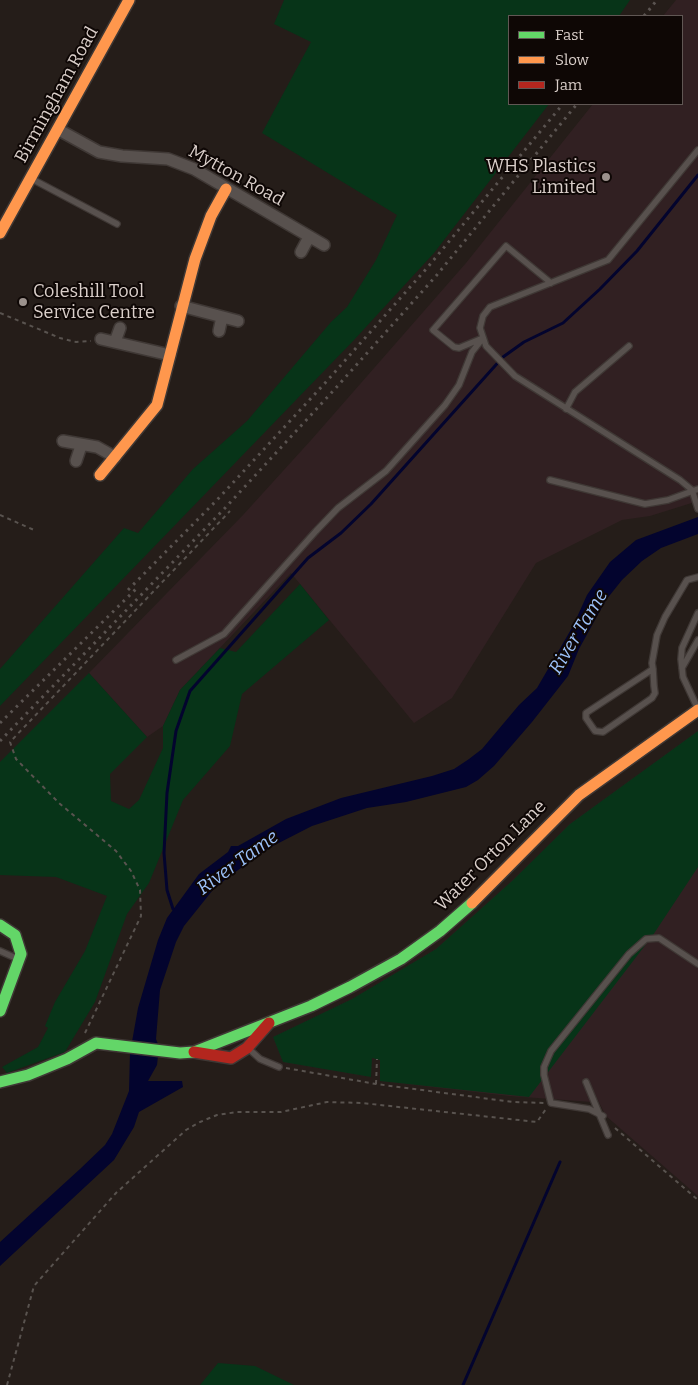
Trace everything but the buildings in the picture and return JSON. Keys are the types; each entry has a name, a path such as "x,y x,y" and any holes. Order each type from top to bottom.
{"street":[{"name":"Birmingham Road","path":"0,233 130,0"},
{"name":"Mytton Road","path":"59,130 99,152 168,158 194,170 324,245"},
{"path":"100,475 157,405 181,306 195,258 211,216 226,189"},
{"path":"301,252 309,237"},
{"path":"181,306 238,321"},
{"path":"218,331 222,317"},
{"path":"115,342 120,328"},
{"path":"101,339 170,355"},
{"path":"63,442 97,447 116,457"},
{"path":"76,461 81,446"},
{"name":"Water Orton Lane","path":"0,1082 28,1075 67,1059 80,1050 96,1043 180,1054 194,1052 350,987 401,959 440,931 477,899 579,795 698,710"},
{"path":"0,925 15,935 19,941 20,960 0,1011"},
{"name":"Water Orton Lane","path":"194,1052 231,1058 247,1048 270,1021"}],"lane":[{"path":"695,489 566,409 511,372 496,358 483,338 480,328 484,316 490,307 608,260 698,150"},
{"path":"30,178 117,224"},
{"path":"483,338 459,348 454,347 433,330 506,246 551,283"},
{"path":"176,660 224,634 330,517 386,471 454,393 472,352 483,338"},
{"path":"566,409 575,392 628,346"},
{"path":"550,480 645,504 668,500 695,489"},
{"path":"695,489 698,509"},
{"path":"653,669 586,713 586,718 595,731 603,732 652,698 655,693 654,646 665,617 687,580 698,577"},
{"path":"698,613 682,648 682,668 687,687 698,710"},
{"path":"682,668 698,640"},
{"path":"602,1115 589,1110 551,1103 544,1075 544,1067 551,1051 590,1001 639,944 646,939 659,938 698,964"},
{"path":"0,951 20,960"},
{"path":"232,1036 260,1059 279,1066"},
{"path":"586,1082 602,1115 608,1135"}],"path":[{"path":"0,313 60,338 76,342 100,342 101,339"},
{"path":"80,1050 85,1030 141,916 140,890 131,871 116,851 58,803 16,758 10,742 230,511"},
{"path":"0,515 34,530"},
{"path":"376,1084 377,1059"},
{"path":"279,1066 376,1084 512,1102 551,1103"},
{"path":"7,1385 34,1286 116,1193 186,1130 200,1122 218,1115 237,1112 282,1112 327,1102 362,1103 536,1122 551,1103"},
{"path":"602,1115 698,1200"}],"shaded area":[{"path":"676,0 698,0 698,501 650,516 622,520 536,563 452,698 414,723 291,573 180,690 163,726 147,737 89,673 243,515 312,439 466,263 592,105 683,105 683,15 664,15"},
{"path":"698,731 698,1196 606,1116 588,1081 583,1083 592,1102 510,1096 380,1081 380,1060 372,1058 371,1077 283,1062 273,1037 352,999 436,949 512,881 570,824"}],"green space":[{"path":"284,0 630,0 620,15 508,15 508,105 548,105 434,253 354,340 0,706 0,669 124,528 138,533 193,469 247,421 331,322 347,307 376,260 397,215 262,133 311,42 274,24"},
{"path":"300,584 329,620 242,694 230,746 183,800 149,883 127,914 95,1002 65,1052 7,1073 2,1067 38,1047 48,1028 45,1026 55,1002 85,951 107,896 56,877 0,875 0,762 89,673 147,737 110,774 111,801 129,809 139,800 163,748 163,726 180,690 220,648 236,652"},
{"path":"698,731 698,867 653,935 529,1097 380,1081 380,1060 372,1058 371,1077 283,1062 273,1037 352,999 436,949 512,881 570,824"},
{"path":"218,1363 255,1366 294,1385 200,1385"}],"water":[{"name":"River Tame","path":"698,517 698,534 661,548 642,561 622,580 606,600 579,649 568,676 494,766 478,780 466,787 406,802 367,808 312,826 269,848 212,891 184,926 176,942 160,990 156,1039 159,1047 157,1065 148,1081 182,1081 183,1087 139,1112 134,1127 114,1160 0,1266 0,1242 105,1145 112,1134 129,1091 130,1053 138,1008 158,940 167,918 199,874 228,852 231,846 238,846 286,819 341,798 454,769 469,759 482,749 519,705 537,688 573,626 587,595 610,562 636,540"}],"waterway":[{"path":"173,909 167,890 164,853 167,793 176,731 190,691 308,558 341,533 371,504 503,357 524,342 563,323 600,289 637,251 698,175"},
{"path":"463,1385 560,1162"}],"railway":[{"path":"645,15 657,0"},
{"path":"128,590 217,500 326,382 427,268 562,105"},
{"path":"0,741 226,507 334,390 436,276 576,105"},
{"path":"0,723 137,588"}],"traffic: fast":[{"path":"0,1082 28,1075 67,1059 96,1043 180,1053 194,1052 311,1006 350,987 401,959 440,931 472,903"},
{"path":"0,925 15,935 21,954 0,1011"}],"traffic: slow":[{"path":"0,233 129,0"},
{"path":"100,475 157,405 195,259 211,216 226,189"},
{"path":"472,903 579,795 698,710"}],"traffic: jam":[{"path":"194,1052 231,1058 247,1048 269,1023"}],"place":[{"name":"WHS Plastics Limited","path":"606,177"},
{"name":"Coleshill Tool Service Centre","path":"23,302"}]}
